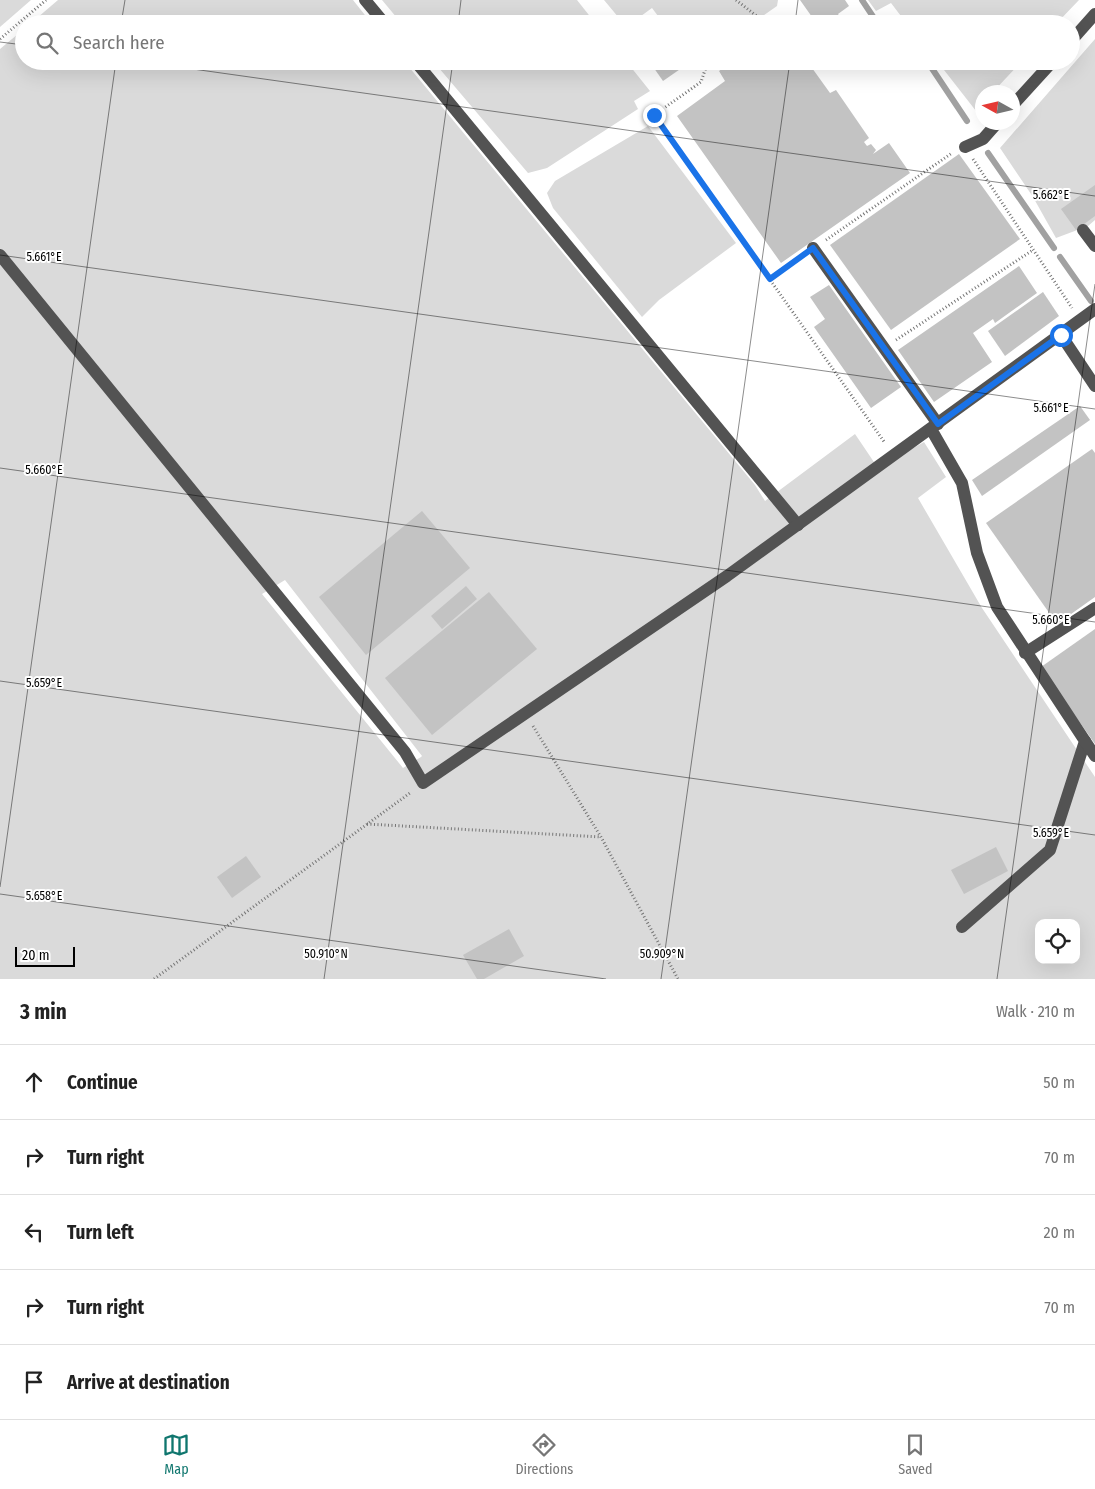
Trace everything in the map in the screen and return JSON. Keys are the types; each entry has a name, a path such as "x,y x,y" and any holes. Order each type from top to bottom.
{"lane":[{"path":"365,0 378,15"},
{"path":"1080,31 1095,14"},
{"path":"423,70 798,525"},
{"path":"1020,97 1045,70"},
{"path":"965,147 983,139 991,130"},
{"path":"1083,230 1095,246"},
{"path":"813,248 884,348 934,427 962,483 977,553 997,607 1025,653 1095,756"},
{"path":"0,256 405,752 424,783 727,576 1095,309"},
{"path":"1061,335 1095,386"},
{"path":"1025,653 1095,608"},
{"path":"962,927 1050,850 1085,741"}],"path":[{"path":"28,15 46,0"},
{"path":"736,0 755,15"},
{"path":"0,39 15,26"},
{"path":"705,70 701,82 654,115 894,456"},
{"path":"770,279 957,150 965,147 1080,321"},
{"path":"884,348 1033,250"},
{"path":"525,713 601,837 678,979"},
{"path":"154,979 424,783"},
{"path":"366,824 601,837"}],"shaded area":[{"path":"0,0 31,0 0,27"},
{"path":"58,0 353,0 365,15 40,15"},
{"path":"382,0 577,0 589,15 394,15"},
{"path":"604,0 778,0 777,6 764,15 657,15 652,8 642,15 616,15"},
{"path":"868,0 1079,0 1065,15 900,15 891,3 876,11"},
{"path":"15,36 15,70 411,70 755,485 765,501 855,434 878,468 924,442 946,477 918,498 982,608 1095,777 1095,979 0,979 0,49","holes":["285,580 421,757 403,768 262,594"]},
{"path":"1095,39 1095,220 1088,226 1056,238 1033,197 1000,148 1016,130 1020,130 1020,125 1068,70 1080,70 1080,56"},
{"path":"441,70 633,70 650,91 634,101 638,109 547,168 528,173"},
{"path":"944,70 1014,70 1000,85 975,85 975,110"},
{"path":"648,126 736,243 659,300 642,317 553,208 547,193 555,181"}],"building":[{"path":"800,0 845,0 849,6 839,15 811,15"},
{"path":"655,70 679,70 663,81"},
{"path":"813,70 830,93 836,90 869,138 864,142 867,146 871,144 876,150 873,154 889,143 910,173 781,263 677,116 725,81 719,71"},
{"path":"959,154 1020,239 891,330 830,245"},
{"path":"1095,185 1095,216 1076,230 1061,209"},
{"path":"1019,266 1037,293 995,323 993,319 973,333 992,362 934,402 898,350"},
{"path":"829,285 901,387 871,408 814,327 825,319 810,297"},
{"path":"1043,292 1059,316 1005,356 988,331"},
{"path":"1080,406 1090,420 982,496 972,480"},
{"path":"1092,449 1095,453 1095,597 1057,624 986,523"},
{"path":"422,511 470,568 366,655 319,597"},
{"path":"466,586 477,599 442,629 431,616"},
{"path":"489,592 537,649 432,735 385,678"},
{"path":"1095,629 1095,744 1041,667"},
{"path":"996,847 1008,871 964,894 951,870"},
{"path":"246,856 261,877 232,898 217,877"},
{"path":"509,929 524,956 484,979 477,979 463,955"}],"waterway":[{"path":"862,0 872,15"},
{"path":"933,70 967,121"},
{"path":"988,153 1054,248"},
{"path":"1060,257 1091,301"}],"route":[{"path":"654,115 770,279 813,248 938,424 1061,335"}]}
